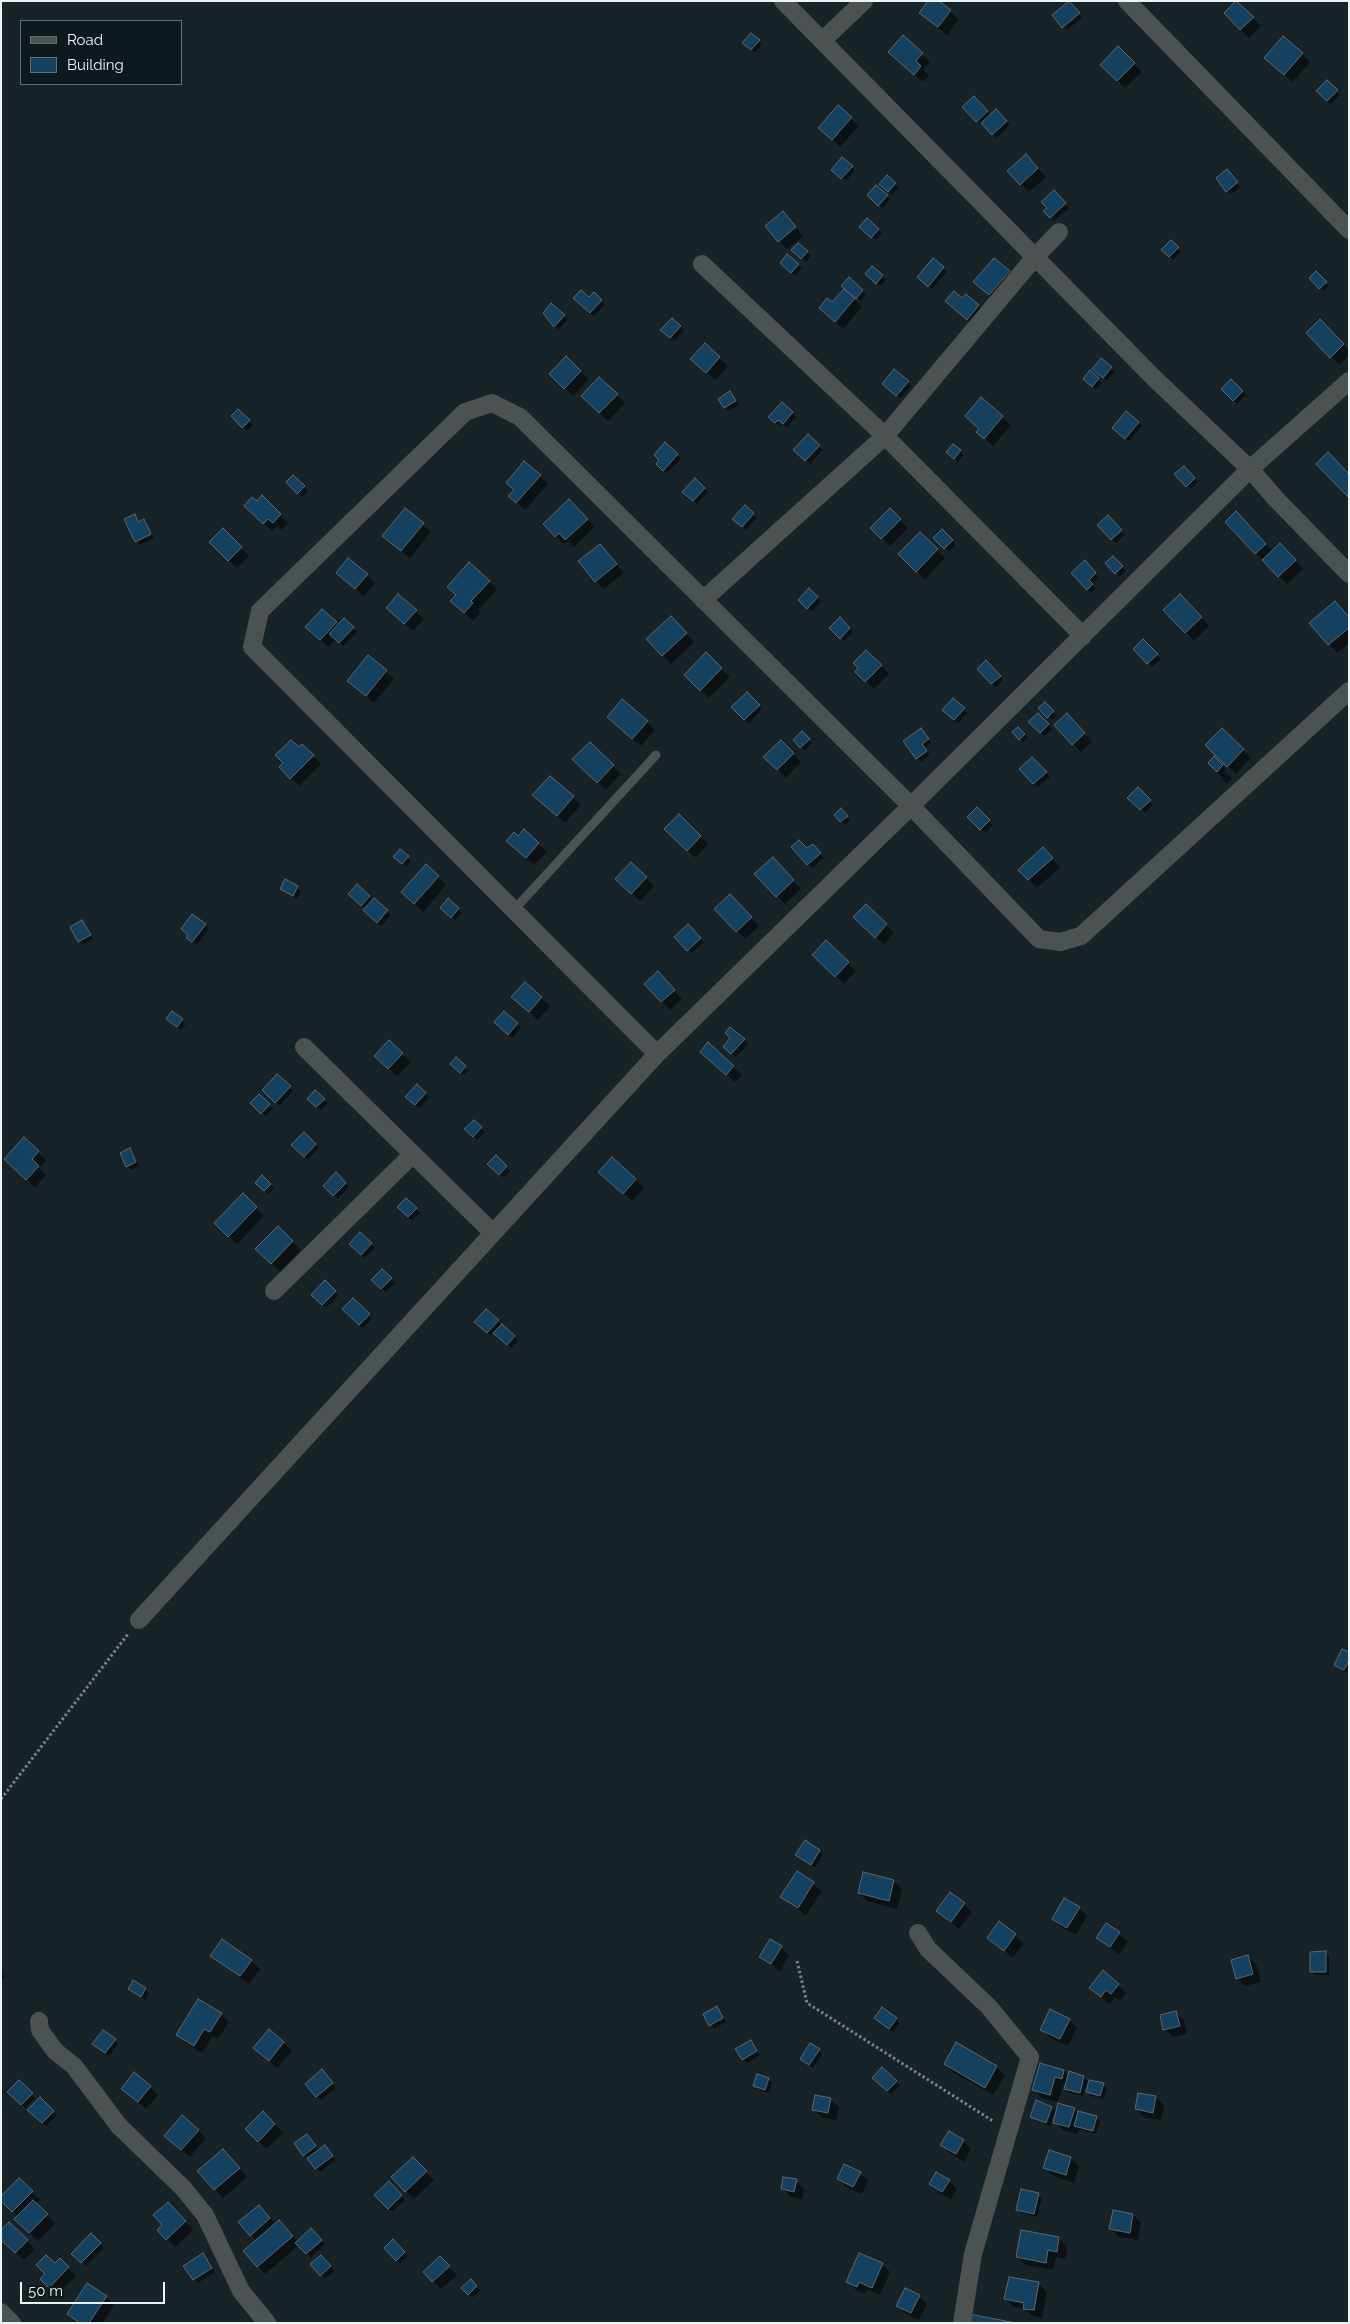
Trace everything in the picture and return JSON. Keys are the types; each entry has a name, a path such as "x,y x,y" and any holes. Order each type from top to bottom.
{"street":[{"path":"783,1 1155,379 1250,469 1276,499 1349,574"},
{"path":"822,41 864,1"},
{"path":"1127,1 1349,230"},
{"path":"703,600 885,436 1035,257 1059,232"},
{"path":"702,264 885,436 1083,636"},
{"path":"139,1620 656,1054 911,806 1250,469 1349,381"},
{"path":"656,1054 252,647 260,611 465,412 492,403 520,418 911,806 1039,939 1060,942 1081,936 1349,691"},
{"path":"304,1047 493,1233"},
{"path":"274,1291 412,1155"},
{"path":"918,1933 928,1949 989,2007 1030,2057 973,2254 962,2323"},
{"path":"39,2021 40,2030 55,2051 74,2066 119,2126 183,2188 205,2216 241,2291 266,2323"},
{"path":"1,2312 12,2323"}],"lane":[{"path":"513,911 656,755"}],"path":[{"path":"1,1800 139,1620"},
{"path":"797,1961 807,2003 1008,2130"}],"building":[{"path":"928,1 939,1 951,10 938,27 919,13"},
{"path":"1069,1 1080,13 1062,28 1052,15"},
{"path":"1236,1 1254,17 1240,30 1224,13"},
{"path":"751,33 760,40 751,50 742,43"},
{"path":"903,35 923,53 916,61 921,66 914,75 888,52"},
{"path":"1283,36 1303,53 1284,75 1264,58"},
{"path":"1118,46 1135,63 1117,81 1100,65"},
{"path":"1327,80 1338,90 1327,101 1316,91"},
{"path":"974,96 988,111 976,122 962,107"},
{"path":"838,105 852,117 832,140 818,128"},
{"path":"996,109 1007,121 992,135 981,123"},
{"path":"1026,154 1038,168 1020,185 1007,171"},
{"path":"842,157 853,166 841,179 831,170"},
{"path":"1227,169 1238,182 1226,192 1216,178"},
{"path":"887,175 896,183 888,192 879,184"},
{"path":"876,185 888,195 878,206 867,195"},
{"path":"1054,190 1066,203 1050,218 1043,211 1047,208 1041,202"},
{"path":"783,211 796,227 778,242 765,226"},
{"path":"867,218 879,229 871,238 859,227"},
{"path":"1171,240 1179,247 1169,257 1161,250"},
{"path":"798,243 808,251 801,259 791,250"},
{"path":"787,254 799,264 791,273 780,263"},
{"path":"933,258 944,267 928,287 917,277"},
{"path":"994,258 1010,271 989,295 973,282"},
{"path":"872,266 883,275 876,284 865,274"},
{"path":"1316,271 1327,282 1319,289 1309,278"},
{"path":"849,277 863,290 856,299 841,286"},
{"path":"844,289 855,298 835,322 819,308 827,298 832,302"},
{"path":"581,290 589,297 594,292 602,300 590,313 573,298"},
{"path":"954,291 962,298 966,294 979,305 967,320 945,301"},
{"path":"551,303 565,315 554,327 543,313"},
{"path":"672,318 681,326 670,338 660,330"},
{"path":"1320,319 1344,344 1330,358 1306,333"},
{"path":"705,343 720,357 706,373 690,359"},
{"path":"566,356 581,371 564,389 549,374"},
{"path":"1101,358 1112,367 1103,378 1092,369"},
{"path":"894,369 909,381 896,396 882,384"},
{"path":"1090,370 1099,378 1092,387 1083,379"},
{"path":"599,377 618,394 599,413 581,396"},
{"path":"1231,379 1243,391 1233,401 1221,389"},
{"path":"730,391 736,401 724,408 718,399"},
{"path":"981,397 1003,416 984,439 976,432 979,429 965,416"},
{"path":"782,402 793,412 783,424 778,420 775,423 768,417"},
{"path":"238,409 250,420 242,428 231,416"},
{"path":"1126,411 1139,422 1125,439 1112,428"},
{"path":"808,434 820,445 805,461 793,450"},
{"path":"665,442 678,454 663,471 656,464 659,460 654,455"},
{"path":"953,444 961,450 954,459 946,452"},
{"path":"1328,452 1349,474 1348,497 1316,464"},
{"path":"524,461 541,475 516,503 508,496 514,490 506,483"},
{"path":"1184,466 1195,478 1186,487 1174,474"},
{"path":"293,475 305,486 297,494 286,482"},
{"path":"695,478 705,488 693,501 682,492"},
{"path":"262,495 281,514 273,523 268,519 263,524 244,506 252,497 257,501"},
{"path":"569,499 588,519 565,540 559,533 555,537 543,524"},
{"path":"745,505 754,513 742,527 732,519"},
{"path":"405,508 424,523 401,551 382,536"},
{"path":"890,508 901,519 881,539 870,528"},
{"path":"1236,511 1266,544 1255,554 1225,522"},
{"path":"135,514 138,522 144,519 151,534 135,542 124,519"},
{"path":"1108,515 1122,530 1111,540 1097,525"},
{"path":"223,528 242,547 228,561 209,542"},
{"path":"942,529 953,540 944,549 933,538"},
{"path":"920,532 938,549 916,572 898,554"},
{"path":"1280,543 1296,560 1278,577 1262,560"},
{"path":"600,544 617,564 595,582 578,561"},
{"path":"1113,556 1123,566 1115,574 1105,563"},
{"path":"348,558 368,574 355,589 336,573"},
{"path":"1085,560 1096,573 1089,580 1093,584 1087,590 1071,573"},
{"path":"469,562 490,581 471,601 473,603 464,613 450,601 456,595 447,587"},
{"path":"809,588 818,597 807,609 798,600"},
{"path":"398,594 417,610 404,624 386,608"},
{"path":"1180,594 1202,617 1185,633 1163,610"},
{"path":"1335,601 1349,617 1349,628 1328,645 1309,623"},
{"path":"322,609 337,622 320,640 305,627"},
{"path":"671,616 687,633 662,656 646,639"},
{"path":"840,617 850,628 840,639 829,628"},
{"path":"344,618 354,627 339,643 329,634"},
{"path":"1143,639 1158,654 1147,664 1133,649"},
{"path":"866,650 882,665 865,682 855,672 858,668 853,663"},
{"path":"706,652 722,668 700,691 684,675"},
{"path":"368,655 387,670 366,696 347,681"},
{"path":"986,660 1001,676 991,684 977,669"},
{"path":"747,692 760,705 744,720 731,707"},
{"path":"953,698 965,708 954,720 942,710"},
{"path":"622,699 648,721 632,739 607,717"},
{"path":"1045,702 1054,711 1047,718 1038,708"},
{"path":"1038,713 1049,724 1040,733 1028,722"},
{"path":"1067,713 1085,733 1072,745 1054,725"},
{"path":"1018,727 1025,734 1019,740 1012,732"},
{"path":"921,728 929,739 922,744 927,751 916,759 903,741"},
{"path":"1222,728 1244,749 1227,767 1205,745"},
{"path":"802,731 810,739 800,748 793,740"},
{"path":"291,740 299,747 302,744 314,755 290,779 279,767 283,763 275,755"},
{"path":"781,740 794,753 777,770 763,757"},
{"path":"590,742 614,765 597,783 572,759"},
{"path":"1214,756 1223,765 1217,772 1208,763"},
{"path":"1032,757 1047,772 1033,784 1019,769"},
{"path":"550,776 574,796 557,816 532,795"},
{"path":"1138,787 1151,800 1140,810 1127,798"},
{"path":"977,807 990,820 980,830 967,817"},
{"path":"841,808 848,816 840,822 834,815"},
{"path":"679,814 701,836 687,851 664,829"},
{"path":"524,829 539,843 526,858 506,841 514,832 518,836"},
{"path":"799,840 807,848 813,844 821,853 807,865 791,847"},
{"path":"1043,847 1053,858 1028,880 1018,870"},
{"path":"400,849 409,856 402,864 393,857"},
{"path":"773,857 794,880 776,897 754,874"},
{"path":"631,862 647,877 631,894 615,879"},
{"path":"426,864 439,876 414,904 401,892"},
{"path":"285,879 298,886 293,896 280,889"},
{"path":"357,884 370,896 361,906 348,894"},
{"path":"730,894 752,917 736,932 714,909"},
{"path":"374,898 388,910 377,923 363,910"},
{"path":"448,898 459,908 451,918 440,908"},
{"path":"866,904 887,924 875,938 853,917"},
{"path":"192,914 206,924 192,942 186,938 188,935 181,929"},
{"path":"82,920 91,935 78,942 70,927"},
{"path":"688,924 701,938 687,951 674,937"},
{"path":"826,940 849,962 835,977 812,955"},
{"path":"658,971 675,990 661,1002 644,984"},
{"path":"525,982 542,997 529,1012 511,997"},
{"path":"172,1011 183,1019 177,1027 166,1019"},
{"path":"504,1011 518,1023 508,1035 494,1022"},
{"path":"730,1027 745,1039 731,1054 723,1047 730,1038 725,1033"},
{"path":"389,1040 403,1053 388,1069 374,1056"},
{"path":"708,1042 734,1066 726,1075 700,1052"},
{"path":"456,1057 466,1066 460,1073 450,1064"},
{"path":"277,1074 291,1086 275,1103 262,1090"},
{"path":"417,1084 426,1093 415,1105 405,1097"},
{"path":"315,1090 325,1099 316,1107 307,1099"},
{"path":"259,1094 270,1104 261,1114 250,1103"},
{"path":"474,1120 482,1127 473,1137 464,1129"},
{"path":"304,1132 316,1144 304,1157 291,1145"},
{"path":"24,1137 39,1151 32,1159 39,1166 26,1180 4,1159"},
{"path":"130,1148 136,1162 126,1167 120,1153"},
{"path":"496,1155 507,1166 499,1175 487,1164"},
{"path":"612,1157 636,1179 623,1194 598,1172"},
{"path":"336,1172 346,1183 333,1196 323,1186"},
{"path":"262,1175 271,1184 264,1191 255,1183"},
{"path":"243,1193 257,1207 228,1237 214,1223"},
{"path":"406,1198 417,1208 408,1217 397,1207"},
{"path":"278,1226 293,1241 271,1264 255,1249"},
{"path":"360,1232 372,1243 361,1255 349,1244"},
{"path":"382,1269 392,1278 381,1289 371,1280"},
{"path":"325,1280 336,1291 322,1305 311,1295"},
{"path":"353,1298 370,1314 359,1325 342,1309"},
{"path":"486,1309 499,1320 487,1333 474,1322"},
{"path":"502,1324 515,1336 507,1345 493,1333"},
{"path":"1342,1649 1349,1652 1349,1661 1344,1670 1334,1665"},
{"path":"805,1840 820,1850 811,1865 795,1855"},
{"path":"797,1871 814,1882 798,1908 780,1897"},
{"path":"863,1872 894,1880 889,1901 858,1893"},
{"path":"950,1892 965,1903 951,1922 936,1911"},
{"path":"1064,1898 1080,1907 1067,1928 1052,1919"},
{"path":"999,1921 1016,1934 1004,1951 987,1938"},
{"path":"1106,1923 1120,1932 1110,1947 1096,1938"},
{"path":"222,1939 252,1960 240,1976 210,1956"},
{"path":"770,1939 782,1946 771,1964 759,1957"},
{"path":"1326,1951 1326,1972 1310,1972 1310,1952"},
{"path":"1248,1955 1253,1974 1236,1979 1231,1960"},
{"path":"1103,1970 1119,1984 1111,1994 1106,1990 1101,1997 1089,1988"},
{"path":"133,1980 146,1988 141,1997 128,1989"},
{"path":"198,1999 222,2013 210,2032 204,2029 194,2046 176,2035"},
{"path":"717,2006 723,2018 709,2026 703,2014"},
{"path":"882,2007 897,2018 889,2029 874,2018"},
{"path":"1050,2009 1070,2019 1060,2039 1040,2030"},
{"path":"1176,2011 1180,2026 1163,2030 1160,2015"},
{"path":"269,2029 284,2042 269,2061 253,2048"},
{"path":"103,2030 116,2039 105,2053 92,2044"},
{"path":"751,2040 757,2051 742,2060 735,2049"},
{"path":"956,2042 997,2066 985,2088 944,2064"},
{"path":"810,2043 820,2049 809,2065 800,2059"},
{"path":"1040,2063 1064,2070 1062,2079 1055,2077 1050,2095 1032,2090"},
{"path":"882,2067 897,2081 887,2091 872,2078"},
{"path":"322,2069 333,2083 316,2097 305,2084"},
{"path":"1069,2071 1084,2076 1080,2093 1064,2089"},
{"path":"134,2072 151,2086 138,2102 121,2089"},
{"path":"757,2074 769,2078 765,2090 753,2086"},
{"path":"19,2080 33,2093 21,2105 7,2092"},
{"path":"1089,2080 1104,2083 1100,2096 1086,2092"},
{"path":"1138,2093 1156,2096 1153,2113 1135,2109"},
{"path":"815,2095 831,2098 828,2113 812,2110"},
{"path":"40,2097 54,2111 42,2123 27,2110"},
{"path":"1036,2100 1052,2107 1046,2123 1030,2117"},
{"path":"1058,2103 1075,2108 1069,2127 1053,2123"},
{"path":"263,2111 275,2124 258,2142 245,2129"},
{"path":"1078,2111 1097,2116 1093,2131 1074,2126"},
{"path":"182,2115 199,2130 181,2150 164,2136"},
{"path":"949,2131 964,2140 956,2154 940,2145"},
{"path":"307,2134 316,2146 303,2156 294,2143"},
{"path":"325,2145 333,2156 315,2169 307,2158"},
{"path":"223,2149 240,2168 214,2190 197,2171"},
{"path":"1049,2150 1071,2157 1066,2175 1043,2168"},
{"path":"413,2157 427,2171 405,2192 391,2177"},
{"path":"844,2164 861,2172 853,2187 837,2179"},
{"path":"936,2172 950,2180 942,2192 929,2184"},
{"path":"783,2177 797,2179 794,2192 781,2189"},
{"path":"19,2178 33,2191 12,2212 1,2201 1,2196"},
{"path":"389,2181 402,2195 388,2209 374,2195"},
{"path":"1021,2189 1039,2193 1034,2214 1016,2210"},
{"path":"33,2200 48,2214 29,2233 14,2219"},
{"path":"168,2202 186,2221 166,2240 157,2230 162,2225 153,2215"},
{"path":"259,2205 270,2218 250,2236 238,2222"},
{"path":"1113,2210 1133,2214 1130,2233 1109,2229"},
{"path":"279,2220 293,2236 257,2267 243,2251"},
{"path":"9,2222 28,2240 15,2253 1,2240 1,2230"},
{"path":"311,2228 322,2240 306,2254 295,2243"},
{"path":"1021,2230 1059,2237 1057,2252 1048,2250 1046,2263 1016,2257"},
{"path":"91,2233 101,2243 81,2263 71,2254"},
{"path":"393,2239 405,2252 396,2261 384,2248"},
{"path":"203,2253 212,2268 193,2280 183,2266"},
{"path":"859,2253 883,2263 872,2288 859,2282 857,2287 846,2282"},
{"path":"46,2255 55,2263 60,2258 69,2267 49,2288 40,2279 45,2274 36,2265"},
{"path":"321,2255 331,2266 320,2276 310,2264"},
{"path":"440,2256 450,2266 432,2282 423,2272"},
{"path":"1009,2277 1039,2282 1034,2310 1023,2309 1024,2303 1004,2299"},
{"path":"471,2279 477,2286 468,2295 461,2288"},
{"path":"87,2283 107,2296 89,2323 80,2323 67,2314"},
{"path":"905,2288 920,2295 911,2313 896,2306"},
{"path":"969,2314 1016,2323 968,2323"}]}
